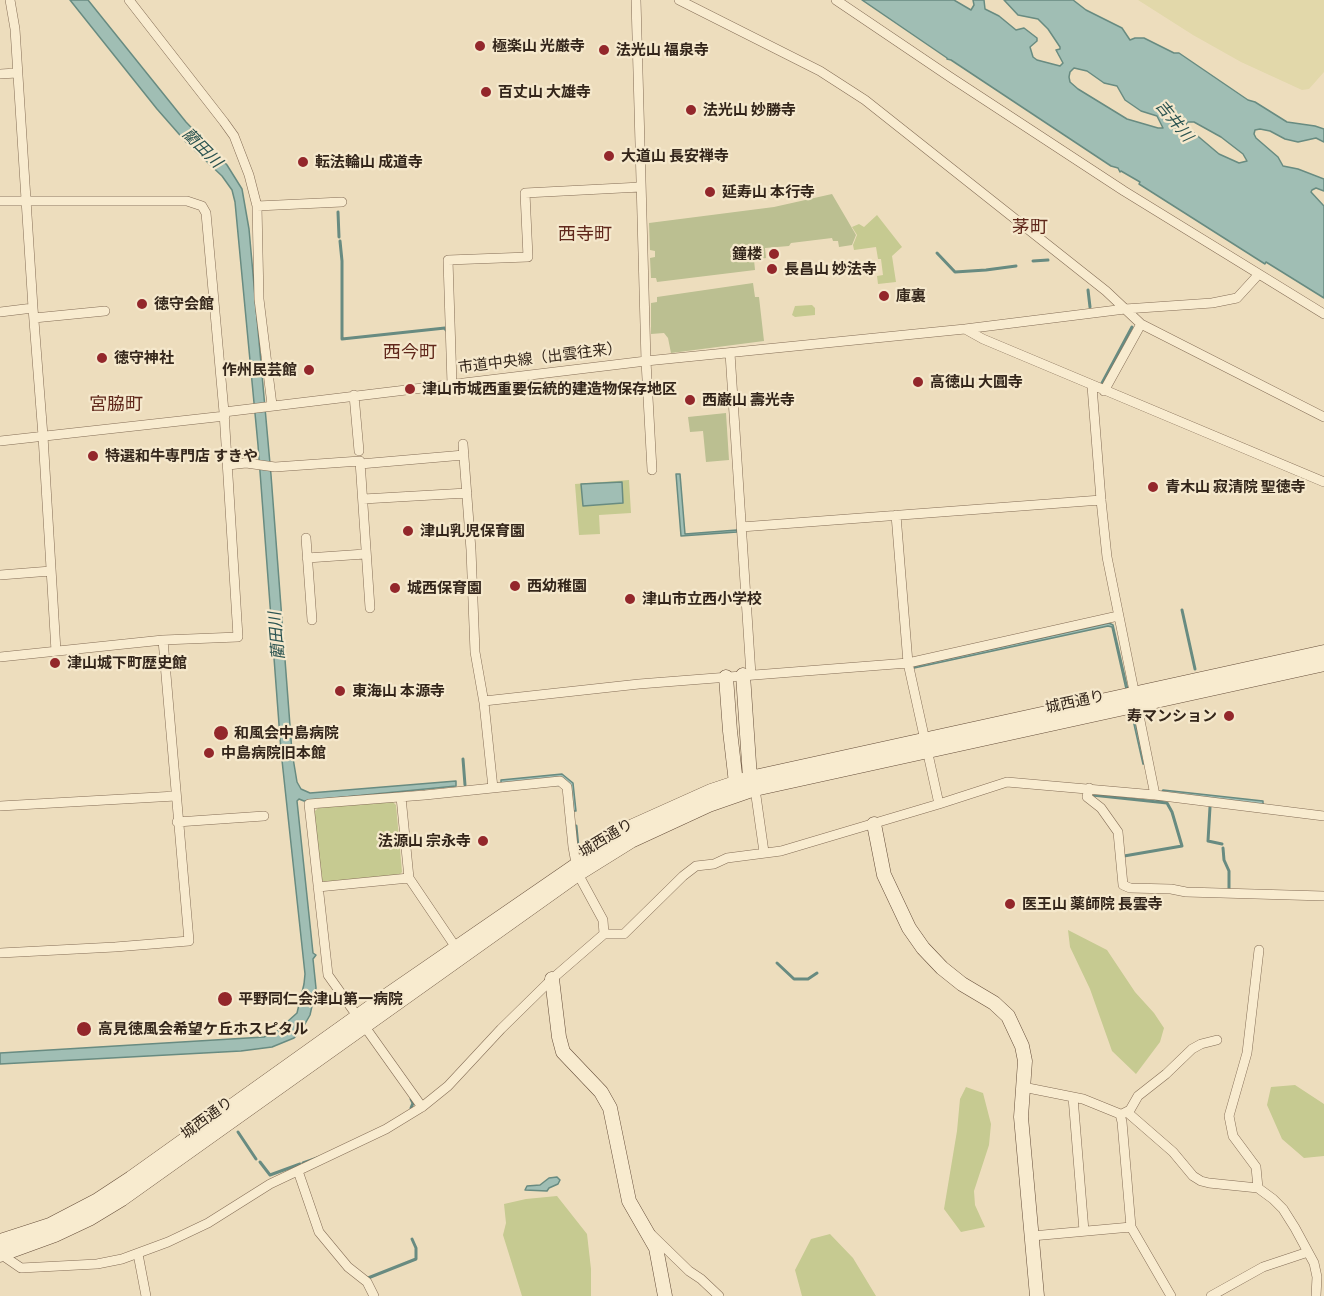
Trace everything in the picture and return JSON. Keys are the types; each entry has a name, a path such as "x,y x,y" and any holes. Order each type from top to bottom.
{"street":[{"path":"10,0 15,29 56,651"},
{"path":"129,0 234,136 249,175 257,206 259,299 270,405"},
{"path":"636,0 646,361 652,470"},
{"path":"679,0 820,71 865,100 1106,291 1141,324 1324,417"},
{"path":"836,0 1124,191 1324,314"},
{"path":"0,74 17,73"},
{"path":"452,384 448,260 528,258 525,193 641,187"},
{"path":"0,201 174,200 202,206 206,213 228,465 238,637 164,640 0,657"},
{"path":"257,206 342,202"},
{"name":"市道中央線（出雲往来）","path":"0,441 224,414 270,405 646,361 1125,309 1212,303 1237,298 1258,275"},
{"path":"0,312 105,311"},
{"path":"1104,390 1141,324"},
{"path":"964,328 983,339 1092,386 1324,482"},
{"path":"730,353 753,783 764,852"},
{"path":"1092,386 1107,555 1155,795"},
{"path":"354,395 359,451"},
{"path":"463,444 475,652 484,701 493,788"},
{"path":"360,464 464,455"},
{"path":"228,465 246,463 275,467 360,461 370,608"},
{"path":"363,499 467,493"},
{"path":"741,527 1101,500"},
{"path":"896,515 908,663 939,804"},
{"path":"306,538 312,620"},
{"path":"308,558 365,554"},
{"path":"0,575 51,571"},
{"path":"484,701 555,692 908,663 1118,616"},
{"path":"0,952 135,946 189,941 177,822 164,640"},
{"name":"城西通り","path":"1136,700 1324,652"},
{"name":"城西通り","path":"1,1250 96,1201 460,953 633,826 711,791 738,788 1136,700 1324,664"},
{"path":"726,677 738,788"},
{"path":"422,1107 328,975 309,804 560,781 567,787 577,869 603,920 604,934"},
{"path":"1,1250 21,1268 97,1264 138,1254 186,1235 270,1184 386,1129 422,1107 448,1086 552,979 604,934 624,934 683,876 696,867 714,864 727,858 781,850 874,824 1007,782 1155,795 1324,816"},
{"path":"1089,788 1088,797 1101,808 1118,832 1123,885 1130,888 1171,889 1186,892 1324,896"},
{"path":"0,806 176,796"},
{"path":"401,797 409,878 460,953"},
{"path":"177,822 264,816"},
{"path":"874,824 884,875 909,928 923,948 942,968 962,984 994,1003 1008,1016 1022,1046 1024,1061 1021,1117 1037,1296"},
{"path":"318,887 409,878"},
{"path":"1258,1188 1256,1167 1233,1137 1229,1116 1242,1075 1251,1031 1259,950"},
{"path":"552,979 563,1052 601,1092 610,1108 629,1201 648,1231 660,1260 665,1296"},
{"path":"1171,1296 1131,1227 1123,1113 1138,1096 1192,1049 1217,1040"},
{"path":"1023,1087 1073,1097 1123,1113 1173,1152 1200,1181 1258,1188 1283,1209 1314,1263 1317,1277 1316,1296"},
{"path":"1073,1097 1084,1231"},
{"path":"298,1171 320,1232 348,1267 367,1282 374,1296"},
{"path":"1032,1236 1131,1227"},
{"path":"648,1231 689,1271 719,1296"},
{"path":"1211,1296 1263,1267 1308,1252"},
{"path":"138,1254 146,1296"}],"shaded area":[{"path":"1138,0 1324,0 1324,72 1309,89 1302,90 1241,62"}],"green space":[{"path":"832,194 856,235 852,245 839,247 838,241 833,241 832,238 791,243 789,246 765,248 766,258 754,260 755,270 657,282 656,278 651,278 650,258 655,257 655,251 650,250 649,223 774,207"},
{"path":"877,215 902,247 892,256 896,282 878,284 877,276 883,275 881,259 878,259 876,247 854,250 853,245 857,235 852,227 859,224 864,227"},
{"path":"753,283 755,297 759,297 764,341 671,353 668,338 664,333 651,334 651,303 657,302 657,297"},
{"path":"812,305 815,308 815,315 795,317 792,315 795,306"},
{"path":"726,413 729,460 706,462 703,431 690,432 688,417"},
{"path":"629,480 631,513 599,515 600,534 579,535 575,484"},
{"path":"391,800 396,805 402,872 399,875 325,883 322,880 314,812 319,807"},
{"path":"1068,930 1107,950 1135,992 1164,1028 1160,1042 1136,1074 1112,1051 1090,989 1070,947"},
{"path":"1295,1085 1324,1104 1324,1156 1304,1158 1282,1139 1267,1105 1271,1087"},
{"path":"966,1087 983,1093 991,1124 989,1145 974,1191 975,1205 985,1227 961,1232 944,1209 960,1099"},
{"path":"557,1196 587,1234 591,1296 522,1296 503,1235 506,1223 504,1204"},
{"path":"830,1234 853,1258 876,1296 802,1296 795,1270 811,1239"}],"water":[{"name":"藺田川","path":"70,0 88,0 186,122 227,165 242,189 249,229 292,752 297,782 301,789 310,793 456,781 456,786 304,801 299,799 297,801 313,953 316,955 313,959 316,988 310,1015 301,1031 294,1038 272,1047 241,1051 0,1064 0,1053 264,1037 277,1031 297,1013 305,974 281,751 258,445 235,202 232,190 222,176 186,142 157,109"},
{"name":"吉井川","path":"862,0 954,0 971,10 974,5 973,0 984,0 985,9 999,16 1016,30 1024,28 1037,38 1037,41 1030,47 1033,57 1060,66 1063,63 1056,50 1060,47 1048,29 1038,19 1018,15 1004,0 1073,0 1086,10 1122,28 1130,40 1144,38 1174,53 1179,53 1248,100 1287,122 1324,129 1324,142 1316,138 1298,142 1260,129 1255,130 1254,134 1278,157 1283,166 1324,179 1324,191 1316,188 1311,192 1324,206 1324,298 1266,262 1265,264 1139,184 1140,182 1120,172 1118,168 1111,166","holes":["1074,68 1087,71 1104,83 1117,86 1125,100 1141,111 1157,116 1163,128 1127,119 1078,89 1070,82 1069,77","1188,122 1194,122 1221,137 1243,154 1247,161 1239,163 1219,154 1187,127"]},
{"path":"676,474 680,474 685,534 737,530 737,532 681,536"},
{"path":"622,482 623,503 583,506 581,484"},
{"path":"1109,623 1113,625 1145,764 1143,764 1112,627 914,668 915,666"},
{"path":"562,774 573,783 576,811 573,811 571,786 501,783 501,780"},
{"path":"1163,790 1263,801 1263,805 1166,794 1161,801 1156,800"},
{"path":"557,1177 560,1180 558,1184 547,1191 525,1190 527,1186 540,1185 549,1178"}],"waterway":[{"path":"338,212 339,237"},
{"path":"340,241 342,339 445,328 446,330"},
{"path":"937,253 955,272 1016,266"},
{"path":"1033,261 1048,260"},
{"path":"1088,290 1090,307"},
{"path":"1101,385 1132,327"},
{"path":"1182,610 1195,669"},
{"path":"463,759 465,785"},
{"path":"1092,795 1167,803 1172,812 1182,846 1124,856"},
{"path":"1210,807 1208,841 1222,844"},
{"path":"576,826 578,847"},
{"path":"1223,848 1224,860 1229,871 1229,892"},
{"path":"777,963 794,979 808,979 817,973"},
{"path":"411,1099 413,1103 411,1108"},
{"path":"238,1132 256,1159"},
{"path":"303,1163 320,1157"},
{"path":"260,1162 270,1175 300,1164"},
{"path":"368,1278 416,1259 416,1248 412,1239"}],"place":[{"name":"極楽山 光厳寺","path":"480,46"},
{"name":"法光山 福泉寺","path":"604,50"},
{"name":"百丈山 大雄寺","path":"486,92"},
{"name":"法光山 妙勝寺","path":"691,110"},
{"name":"大道山 長安禅寺","path":"609,156"},
{"name":"転法輪山 成道寺","path":"303,162"},
{"name":"延寿山 本行寺","path":"710,192"},
{"name":"鐘楼","path":"774,254"},
{"name":"長昌山 妙法寺","path":"772,269"},
{"name":"庫裏","path":"884,296"},
{"name":"徳守会館","path":"142,304"},
{"name":"徳守神社","path":"102,358"},
{"name":"作州民芸館","path":"309,370"},
{"name":"高徳山 大圓寺","path":"918,382"},
{"name":"津山市城西重要伝統的建造物保存地区","path":"410,389"},
{"name":"西巌山 壽光寺","path":"690,400"},
{"name":"特選和牛専門店 すきや","path":"93,456"},
{"name":"青木山 寂清院 聖徳寺","path":"1153,487"},
{"name":"津山乳児保育園","path":"408,531"},
{"name":"西幼稚園","path":"515,586"},
{"name":"城西保育園","path":"395,588"},
{"name":"津山市立西小学校","path":"630,599"},
{"name":"津山城下町歴史館","path":"55,663"},
{"name":"東海山 本源寺","path":"340,691"},
{"name":"寿マンション","path":"1229,716"},
{"name":"和風会中島病院","path":"221,733"},
{"name":"中島病院旧本館","path":"209,753"},
{"name":"法源山 宗永寺","path":"483,841"},
{"name":"医王山 薬師院 長雲寺","path":"1010,904"},
{"name":"平野同仁会津山第一病院","path":"225,999"},
{"name":"高見徳風会希望ケ丘ホスピタル","path":"84,1029"}],"district":[{"name":"茅町","path":"1030,227"},
{"name":"西寺町","path":"585,234"},
{"name":"西今町","path":"410,352"},
{"name":"宮脇町","path":"116,404"}]}
